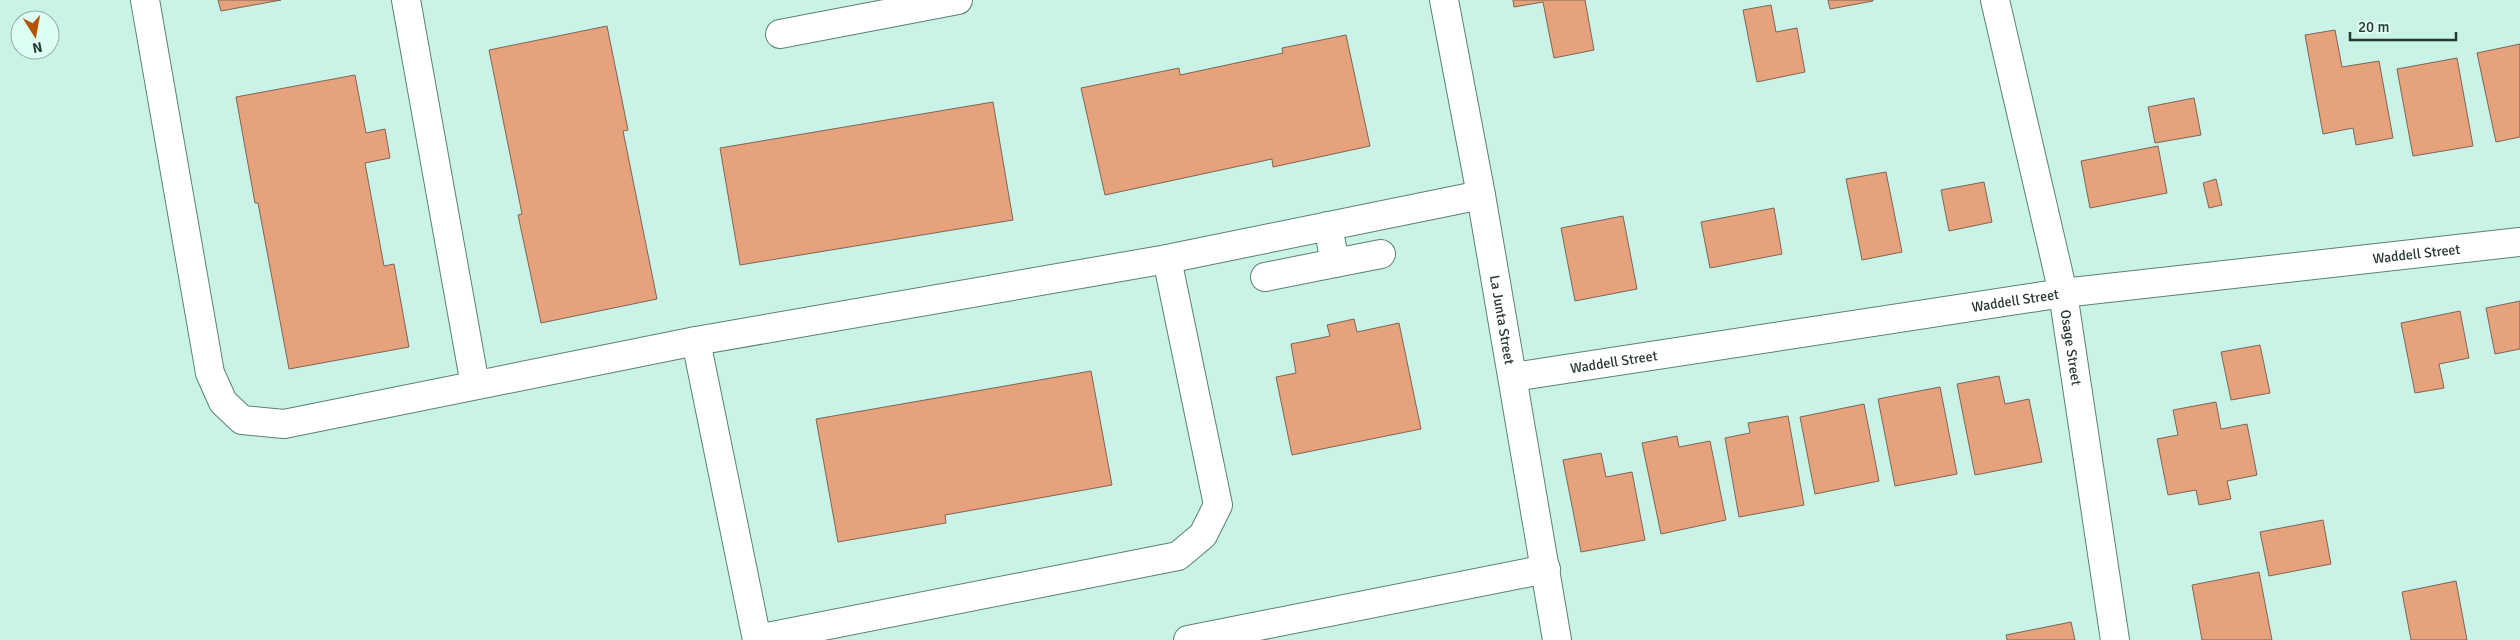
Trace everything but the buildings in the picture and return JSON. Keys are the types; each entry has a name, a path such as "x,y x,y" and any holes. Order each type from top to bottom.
{"street":[{"path":"145,0 210,373 222,402 242,420 284,424 696,341 1167,259 1480,195"},
{"path":"406,0 475,385"},
{"path":"780,34 958,0"},
{"name":"La Junta Street","path":"1444,0 1513,377 1558,640"},
{"name":"Osage Street","path":"1995,0 2063,292 2115,640"},
{"path":"1328,226 1335,263"},
{"name":"Waddell Street","path":"1513,377 2063,292 2520,242"},
{"path":"1266,277 1381,254"},
{"path":"696,341 757,640 1178,556 1203,535 1218,506 1167,259"},
{"path":"1188,640 1253,634 1546,569"}]}
